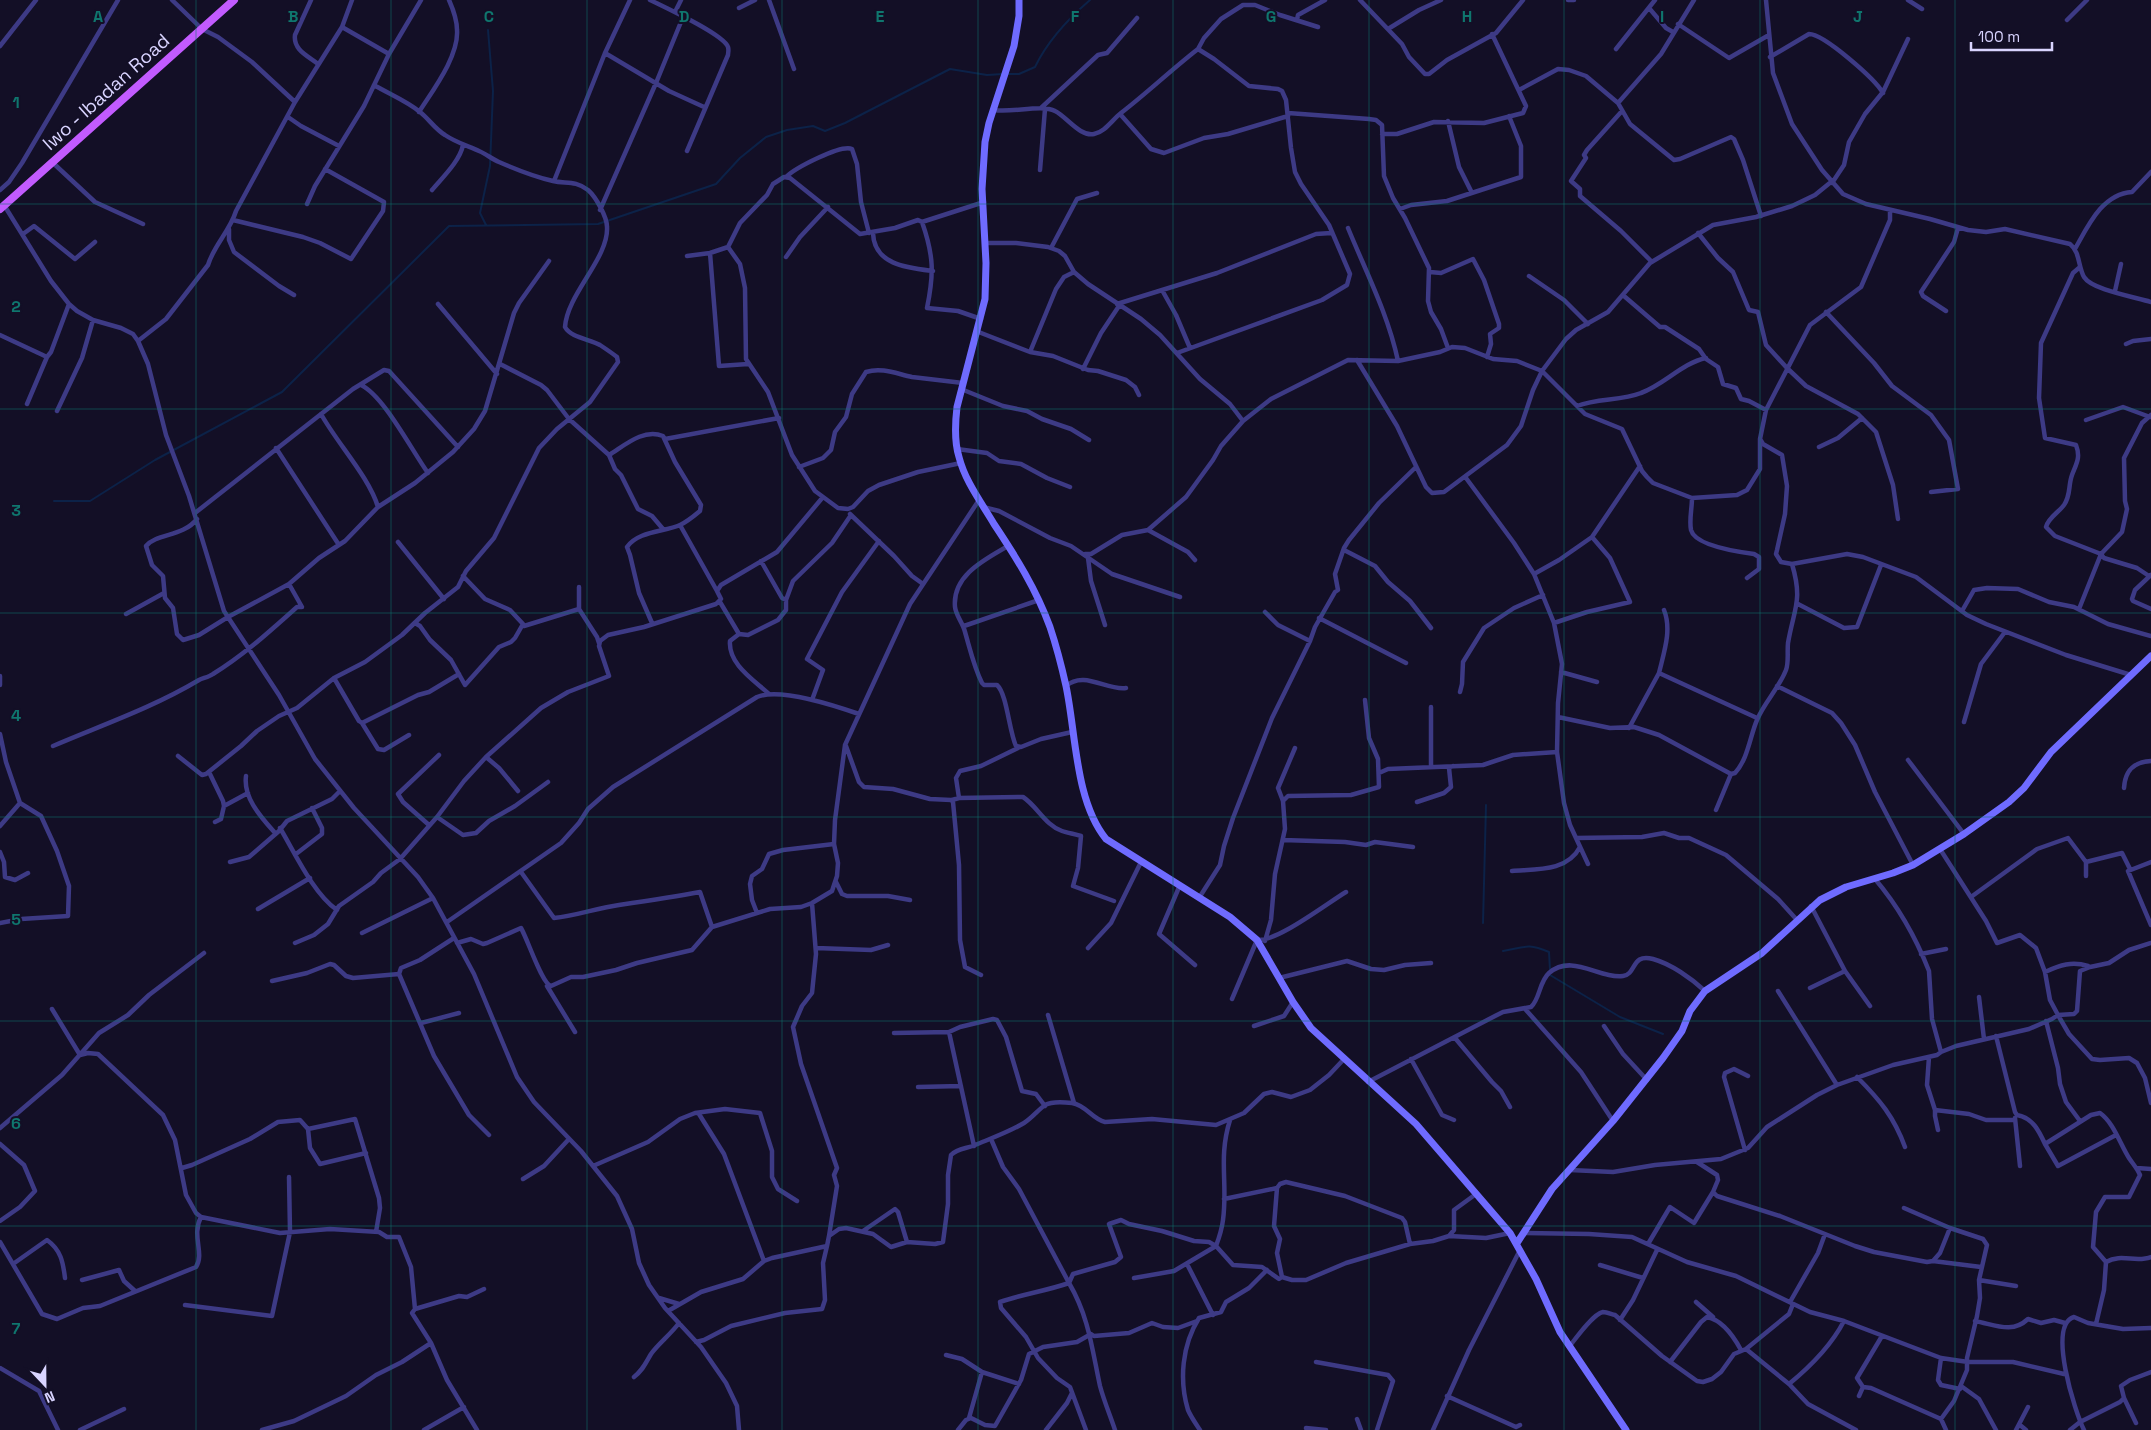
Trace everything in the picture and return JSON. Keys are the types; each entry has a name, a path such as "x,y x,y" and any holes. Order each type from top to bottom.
{"main road":[{"name":"Iwo - Ibadan Road","path":"2,207 234,0"}],"street":[{"path":"0,46 36,0"},
{"path":"0,190 9,182 22,163 118,0"},
{"path":"172,0 202,29 218,37 252,62 295,102"},
{"path":"311,0 294,41 295,46 299,50 318,64"},
{"path":"138,341 160,324 175,308 208,265 211,254 229,229 236,210 295,102 342,27 352,0"},
{"path":"307,204 364,106 389,54 422,0"},
{"path":"419,112 442,76 453,53 458,31 449,0"},
{"path":"554,181 605,53 630,0"},
{"path":"650,0 675,12 719,38 728,47 728,55 704,107 687,152"},
{"path":"675,12 681,0"},
{"path":"739,8 755,0"},
{"path":"769,0 794,69"},
{"path":"1019,0 1019,16 1014,46 985,142 985,299 962,386 955,425 957,449 961,463 981,503 1032,584 1050,629 1066,686 1072,732 1084,792 1095,823 1106,839 1230,917 1261,940 1293,1002 1311,1028 1416,1124 1510,1233 1519,1247 1569,1347 1626,1430"},
{"path":"1297,20 1298,15 1325,0"},
{"path":"1360,0 1402,44 1409,57 1425,74 1496,33 1523,0"},
{"path":"1388,29 1419,10 1441,0"},
{"path":"1568,0 1574,0"},
{"path":"1616,48 1655,0"},
{"path":"1618,103 1661,54 1694,0"},
{"path":"1766,0 1773,73 1792,124 1802,142 1831,182 1844,194 1866,204 1958,228 1986,232 2005,229 2070,244 2075,249 2083,276 2091,284 2151,302"},
{"path":"1908,0 1922,9"},
{"path":"2067,20 2087,0"},
{"path":"994,110 1006,112 1054,110 1086,134 1091,135 1101,132 1135,103 1198,49 1204,38 1221,19 1243,5 1255,5 1318,27"},
{"path":"1649,8 1666,28 1673,32"},
{"path":"600,210 656,84 682,17"},
{"path":"1040,170 1043,109 1098,56 1107,53 1137,18"},
{"path":"1678,24 1729,58 1769,35"},
{"path":"342,27 389,54"},
{"path":"1382,134 1397,134 1434,122 1484,122 1509,116 1520,116 1526,106 1492,34"},
{"path":"1770,57 1809,34 1815,34 1832,45 1874,80 1883,93"},
{"path":"1356,360 1397,426 1426,486 1432,494 1444,492 1466,478 1507,445 1518,432 1542,371 1570,335 1608,312 1652,262 1698,233 1722,223 1761,216 1805,201 1831,182 1844,165 1849,142 1865,114 1883,93 1908,39"},
{"path":"1177,353 1322,300 1347,285 1350,274 1326,220 1300,184 1295,172 1288,115 1282,91 1249,86 1198,49"},
{"path":"605,53 656,84 704,107"},
{"path":"1519,90 1558,69 1566,69 1586,76 1594,85 1618,103 1630,124 1674,160 1731,137 1734,139 1743,160 1761,216"},
{"path":"178,756 202,775 210,772 257,730 279,716 288,713 334,678 365,662 402,635 458,587 463,576 494,538 540,448 568,419 590,402 618,362 617,357 610,351 599,344 569,332 565,327 570,309 588,272 602,250 607,227 592,195 570,181 554,181 498,162 480,151 438,131 419,112 374,85"},
{"path":"1622,110 1586,150 1584,155 1586,158 1572,181 1580,189 1580,196 1652,262"},
{"path":"1120,114 1152,150 1164,153 1204,138 1228,134 1288,115 1376,120 1382,125 1384,176 1430,272 1428,301 1431,312 1441,329 1448,348"},
{"path":"1400,209 1411,205 1447,201 1521,177 1521,146 1509,116"},
{"path":"288,117 339,146"},
{"path":"1448,121 1459,167 1472,193"},
{"path":"432,190 462,150 463,144"},
{"path":"687,256 710,253 728,247 740,223 767,195 778,179 786,177 796,170 842,148 852,149 857,164 861,202 873,242 877,248 896,264 933,271"},
{"path":"52,162 95,202 143,224"},
{"path":"233,220 303,237 320,243 350,259 383,211 384,202 326,169"},
{"path":"2075,249 2103,205 2124,193 2132,192 2151,172"},
{"path":"786,177 828,206 860,234 895,228 918,220 922,222 984,202"},
{"path":"1051,248 1077,200 1097,193"},
{"path":"786,256 800,236 828,206"},
{"path":"2,207 23,234 51,282 69,304 93,320 121,328 133,334 138,341 148,364 166,435 197,519 221,603 228,616 250,648 307,746 340,791 418,877 433,898 448,922 447,926 474,974 517,1077 534,1102 593,1166 622,1205 632,1229 639,1263 649,1285 668,1311 696,1342 726,1383 738,1413 739,1430"},
{"path":"1086,556 1122,535 1148,530 1186,497 1221,446 1244,421 1271,399 1342,362 1356,360 1398,361 1448,348 1465,348 1493,360 1517,362 1542,371 1588,416 1622,429 1640,466 1653,483 1692,498 1737,495 1747,490 1760,469 1760,439 1766,410 1810,325 1861,286 1890,220 1890,210"},
{"path":"922,222 930,247 933,271 932,291 927,308 958,311 980,319"},
{"path":"23,234 34,226 75,259 96,242"},
{"path":"1348,228 1360,257 1368,270 1392,333 1398,361"},
{"path":"1946,311 1923,296 1921,292 1954,242 1958,228"},
{"path":"229,229 229,240 234,252 279,286 294,294"},
{"path":"1083,369 1118,305 1226,270 1316,234 1331,233"},
{"path":"1698,233 1718,258 1733,272 1749,310 1758,312 1766,345 1806,386 1862,418 1872,428 1878,437 1893,485 1898,519"},
{"path":"986,243 1016,243 1051,248 1065,256 1074,272 1118,305 1141,319 1177,353 1200,379 1230,404 1244,421"},
{"path":"728,247 740,264 745,288 744,354 748,364 768,392 792,455 815,491 838,508 853,508 868,491 880,485 918,472 961,463"},
{"path":"710,253 720,366 748,364"},
{"path":"1430,272 1441,273 1473,259 1484,280 1499,324 1498,328 1490,334 1491,344 1487,357"},
{"path":"197,519 191,526 152,541 146,546 152,565 163,576 165,598 174,611 177,634 182,640 200,635 228,616 289,584 318,558 339,545 378,507 428,473 458,447 474,429 485,411 508,331 517,308 549,261"},
{"path":"2115,291 2121,264"},
{"path":"2080,267 2073,273 2041,343 2039,398 2045,437 2076,445 2078,454 2077,465 2072,475 2070,492 2064,505 2047,522 2046,527 2055,536 2102,554 2104,558 2138,568 2150,575 2136,590 2132,599 2151,609"},
{"path":"1030,352 1056,289 1064,278 1074,272"},
{"path":"1529,276 1564,300 1588,324"},
{"path":"1162,290 1176,315 1190,348"},
{"path":"1624,296 1660,327 1666,327 1698,348 1706,358 1718,367 1723,384 1736,388 1741,399 1766,410"},
{"path":"27,404 47,357 51,352 69,304"},
{"path":"438,304 497,374"},
{"path":"1826,312 1874,363 1892,386 1931,415 1949,440 1958,489 1931,492"},
{"path":"57,411 82,358 93,320"},
{"path":"976,330 1030,352 1053,356 1083,369 1126,380 1135,387 1139,395"},
{"path":"0,335 47,357"},
{"path":"2126,344 2133,341 2151,339"},
{"path":"1577,406 1594,400 1638,395 1694,362 1706,358"},
{"path":"500,364 541,385 556,401 568,419 609,455 638,509 652,516 663,528"},
{"path":"195,513 276,448 384,370 389,371 458,447"},
{"path":"799,467 823,458 831,450 835,432 846,417 852,394 866,372 888,371 962,386 1003,406 1027,411 1042,419 1071,429 1089,440"},
{"path":"361,385 384,407 428,473"},
{"path":"2086,420 2124,408 2150,417"},
{"path":"321,414 333,435 361,474 376,499 378,507"},
{"path":"2079,609 2102,554 2122,532 2127,509 2125,501 2124,458 2142,423 2150,417"},
{"path":"609,455 638,437 652,434 665,438 779,418"},
{"path":"1819,447 1838,438 1862,418"},
{"path":"652,623 639,593 627,547 631,540 663,528 680,525 700,511 701,505 675,462 665,438"},
{"path":"1760,439 1764,444 1779,452 1784,458 1787,499 1776,554 1781,562 1792,564 1846,554 1863,557 1916,576 1971,617 2005,632 2066,655 2131,675"},
{"path":"276,448 339,545"},
{"path":"957,449 986,453 999,461 1011,461 1020,464 1070,487"},
{"path":"1534,574 1559,560 1592,537 1640,466"},
{"path":"1199,898 1220,865 1224,846 1252,768 1281,697 1310,641 1319,618 1338,590 1335,574 1344,550 1354,533 1374,509 1416,467"},
{"path":"1466,478 1514,543 1534,574 1554,623 1560,649 1562,672 1557,752 1567,817 1588,864"},
{"path":"717,591 721,585 777,552 823,497"},
{"path":"1692,498 1691,529 1697,540 1754,554 1759,557 1758,569 1747,578"},
{"path":"981,503 1086,556 1112,574 1180,598"},
{"path":"547,985 551,986 570,977 583,978 692,950 712,927 776,907 793,908 812,903 832,890 836,882 838,863 834,844 836,812 846,745 900,623 923,584 981,503"},
{"path":"846,509 912,576 923,584"},
{"path":"769,694 736,664 729,646 730,641 739,634 748,634 778,620 786,610 786,600 793,581 832,544 851,515"},
{"path":"680,525 739,634"},
{"path":"1148,530 1188,552 1195,560"},
{"path":"1554,623 1587,612 1630,602 1610,558 1592,537"},
{"path":"812,700 823,670 807,659 842,592 879,541"},
{"path":"398,542 444,599"},
{"path":"1008,546 977,565 968,573 963,581 955,604 956,612 964,626 982,683 984,685 997,684 1002,692 1011,735 1018,748"},
{"path":"1344,550 1375,566 1388,582 1410,601 1431,628"},
{"path":"1086,556 1091,581 1105,625"},
{"path":"761,561 782,598 786,600"},
{"path":"1716,810 1730,774 1738,769 1757,718 1787,669 1789,641 1798,604 1798,592 1792,564"},
{"path":"1798,604 1844,628 1857,627 1881,565"},
{"path":"463,576 485,599 510,610 524,626"},
{"path":"53,746 101,725 121,720 142,708 157,704 212,675 250,648 297,607 302,607 289,584"},
{"path":"295,943 314,935 328,924 339,906 373,882 400,859 437,817 464,781 486,758 541,708 568,692 609,676 600,655 597,636 579,609 579,587"},
{"path":"1962,611 1974,590 1987,588 2018,589 2050,602 2079,609 2108,624 2151,636"},
{"path":"126,614 164,593"},
{"path":"1460,692 1464,662 1484,628 1514,608 1543,595"},
{"path":"964,626 1039,600"},
{"path":"599,643 608,635 644,627 720,602"},
{"path":"415,623 451,660 464,685 498,647 511,642 524,626 579,609"},
{"path":"1629,728 1659,673 1666,643 1668,620 1664,610"},
{"path":"1265,612 1278,625 1310,641"},
{"path":"1319,618 1406,663"},
{"path":"1964,722 1981,664 2005,632"},
{"path":"1433,1430 1447,1396 1525,1233 1552,1189 1647,1080 1676,1040 1690,1011 1705,990 1762,953 1812,906 1846,886 1875,879 1912,865 1964,834 2009,802 2024,788 2051,752 2151,656"},
{"path":"1562,672 1597,682"},
{"path":"1659,673 1757,718"},
{"path":"362,723 418,695 429,692 459,674"},
{"path":"0,676 0,684"},
{"path":"334,678 378,749 384,750 409,735"},
{"path":"1066,686 1080,679 1104,683 1119,689 1126,688"},
{"path":"1777,686 1832,713 1841,723 1855,746 1875,792 1912,865"},
{"path":"448,922 561,843 579,823 588,809 613,787 757,697 769,694 812,700 860,714"},
{"path":"1283,801 1288,796 1351,795 1376,789 1380,785 1377,754 1369,738 1365,700"},
{"path":"1430,767 1431,707"},
{"path":"1558,717 1610,728 1634,727 1668,738 1730,774"},
{"path":"958,798 956,778 960,771 981,766 1041,739 1072,732"},
{"path":"0,734 6,762 20,803 41,816 57,851 69,886 68,916 20,919 0,923"},
{"path":"846,745 859,782 864,787 893,789 924,798 952,800 958,798 1024,797 1031,802 1045,819 1060,830 1081,836 1078,868 1072,886 1114,901"},
{"path":"1232,1000 1270,920 1275,874 1285,828 1283,801 1278,788 1295,748"},
{"path":"1379,773 1388,769 1482,765 1513,755 1557,752"},
{"path":"429,825 403,802 398,794 439,755"},
{"path":"486,758 499,768 518,791"},
{"path":"1908,760 1964,834"},
{"path":"2124,788 2124,778 2130,768 2145,761 2151,761"},
{"path":"1417,802 1444,793 1451,787 1449,768 1454,765"},
{"path":"210,772 224,806 220,819 215,822"},
{"path":"246,776 244,786 259,814 275,833"},
{"path":"437,817 463,835 476,833 489,821 515,806 548,782"},
{"path":"230,862 249,857 287,821 332,798 340,791"},
{"path":"224,806 248,793"},
{"path":"952,800 955,808 959,864 960,940 965,967 981,975"},
{"path":"0,826 20,803"},
{"path":"296,854 322,834 322,828 312,808"},
{"path":"280,828 310,878 328,903 337,910"},
{"path":"1576,838 1642,837 1664,833 1679,838 1689,838 1726,855 1778,899 1797,920"},
{"path":"1970,897 2037,849 2068,838 2086,862 2086,876"},
{"path":"1283,840 1345,842 1366,845 1376,842 1414,846"},
{"path":"757,913 752,900 750,884 752,876 762,869 769,854 783,850 834,844"},
{"path":"1512,871 1552,868 1572,859 1580,847"},
{"path":"1940,849 1997,943 2020,935 2036,948 2045,972 2050,1000 2069,1034 2092,1059 2129,1058 2140,1066 2151,1103"},
{"path":"0,852 4,862 5,877 15,880 28,873"},
{"path":"2086,862 2122,853 2130,869 2129,875 2151,925"},
{"path":"1088,948 1111,923 1142,862"},
{"path":"2130,869 2151,862"},
{"path":"521,872 554,918 572,916 617,905 662,900 700,892 712,927"},
{"path":"258,909 310,878"},
{"path":"1875,879 1889,896 1901,918 1909,927 1929,971 1932,1019 1941,1052"},
{"path":"836,882 842,894 847,896 888,896 910,900"},
{"path":"1180,886 1159,934 1195,965"},
{"path":"1261,940 1288,929 1346,892"},
{"path":"362,933 433,898"},
{"path":"696,1342 704,1340 731,1326 785,1313 822,1309 825,1300 823,1264 837,1186 834,1175 837,1168 801,1064 793,1026 802,1006 812,993 816,948 812,903"},
{"path":"1812,906 1845,971 1870,1006"},
{"path":"457,944 471,939 483,944 521,928 547,985 575,1032"},
{"path":"399,974 402,968 420,960 454,938"},
{"path":"1567,1170 1580,1169 1614,1172 1655,1165 1720,1159 1745,1150 1767,1127 1817,1095 1837,1085 1893,1065 1937,1055 1956,1046 2029,1029 2058,1015 2074,1014 2077,1011 2078,975 2080,972 2090,967 2110,963 2129,950 2151,943"},
{"path":"816,948 871,950 888,945"},
{"path":"1921,954 1946,950"},
{"path":"0,1128 62,1075 99,1033 128,1015 149,995 204,953"},
{"path":"1368,1082 1503,1012 1526,1010 1534,1005 1547,976 1551,972 1567,966 1578,966 1596,972 1625,975 1638,960 1643,958 1659,961 1691,979 1705,990"},
{"path":"1280,978 1347,961 1371,969 1384,970 1405,965 1431,963"},
{"path":"2045,972 2061,964 2079,963 2090,967"},
{"path":"272,981 307,973 330,964 334,964 346,976 353,978 399,974"},
{"path":"1810,988 1845,971"},
{"path":"399,974 434,1056 469,1115 489,1135"},
{"path":"1778,991 1837,1085"},
{"path":"1979,997 1984,1039"},
{"path":"1254,1026 1284,1016 1293,1002"},
{"path":"52,1009 80,1055"},
{"path":"1526,1010 1581,1072 1613,1121"},
{"path":"421,1023 459,1013"},
{"path":"1048,1016 1074,1103"},
{"path":"894,1033 950,1032 960,1027 993,1019 998,1020 1006,1037 1022,1092 1036,1094 1045,1106"},
{"path":"2046,1021 2058,1068 2060,1084 2066,1102 2080,1121"},
{"path":"1604,1026 1623,1054 1647,1080"},
{"path":"950,1032 974,1146"},
{"path":"1996,1036 2016,1118 2020,1166"},
{"path":"1455,1038 1485,1075 1502,1090 1510,1107"},
{"path":"80,1055 88,1052 98,1054 163,1114 175,1140 186,1195 196,1213 201,1217 269,1231 290,1232 313,1229 376,1232 387,1237 399,1237 404,1245 412,1268 415,1308 412,1313 431,1343 441,1368 478,1430"},
{"path":"1929,1057 1927,1085 1936,1110 1935,1116 1938,1130"},
{"path":"829,1236 839,1229 846,1228 873,1234 890,1247 907,1242 935,1244 943,1242 948,1204 949,1159 951,1155 958,1149 974,1146 1025,1122 1045,1106 1059,1103 1074,1103 1087,1110 1099,1121 1104,1122 1152,1119 1210,1126 1230,1120 1244,1113 1264,1094 1272,1092 1292,1097 1310,1090 1329,1075 1345,1058"},
{"path":"1411,1059 1442,1115 1454,1120"},
{"path":"1745,1150 1724,1077 1725,1073 1734,1069 1748,1076"},
{"path":"1857,1077 1878,1097 1892,1118 1905,1147"},
{"path":"2145,1078 2151,1077"},
{"path":"918,1087 961,1086"},
{"path":"593,1166 648,1142 680,1119 695,1113 724,1109 760,1113 772,1151 772,1177 778,1189 797,1201"},
{"path":"1936,1110 1969,1114 1986,1120 2026,1117 2039,1130 2058,1166 2116,1135"},
{"path":"2045,1144 2080,1121 2100,1113 2108,1121 2140,1175 2129,1197 2105,1197 2096,1212 2092,1247 2106,1262 2104,1290 2096,1324"},
{"path":"698,1114 724,1154 764,1261"},
{"path":"308,1129 355,1119 379,1198 380,1208 376,1232"},
{"path":"182,1168 250,1139 278,1122 300,1120 308,1129 310,1148 320,1164 366,1153"},
{"path":"1134,1278 1147,1274 1168,1273 1216,1246 1223,1220 1222,1159 1230,1120"},
{"path":"991,1138 1003,1167 1019,1189 1079,1300 1090,1334 1101,1388 1115,1430"},
{"path":"523,1179 544,1166 569,1139"},
{"path":"0,1144 24,1165 34,1191 20,1207 0,1221"},
{"path":"1648,1244 1670,1207 1694,1223 1713,1192 1718,1180 1717,1174 1697,1162"},
{"path":"2137,1168 2151,1169"},
{"path":"185,1305 272,1316 290,1232 289,1177"},
{"path":"1224,1199 1277,1188 1280,1184 1286,1182 1312,1187 1375,1206 1404,1219 1410,1244"},
{"path":"1277,1188 1274,1226 1280,1239 1278,1256 1282,1277"},
{"path":"1713,1192 1717,1196 1780,1216 1874,1252 1927,1262 1933,1261 1982,1267"},
{"path":"1449,1236 1454,1230 1454,1210 1476,1194"},
{"path":"1904,1208 1950,1228 1977,1236 1985,1242 1986,1250 1979,1280 1980,1298 1967,1358 1968,1362 1960,1387 1948,1411 1941,1419"},
{"path":"863,1231 895,1209 898,1212 907,1242"},
{"path":"0,1242 42,1314 57,1319 83,1308 100,1306 196,1267 199,1250 196,1229 201,1217"},
{"path":"1086,1430 1070,1387 1057,1378 1038,1358 1026,1337 1001,1308 1000,1302 1020,1294 1051,1289 1069,1283 1073,1274 1116,1262 1121,1257 1110,1224 1113,1222 1121,1220 1129,1224 1162,1231 1197,1242 1209,1242 1216,1246 1233,1265 1241,1267 1256,1266 1267,1270 1279,1279 1282,1277 1292,1280 1306,1280 1346,1263 1410,1244 1433,1241 1449,1236 1486,1238 1510,1233"},
{"path":"1933,1261 1940,1253 1950,1228"},
{"path":"1525,1233 1632,1237 1687,1262 1736,1276 1810,1312 1844,1321 1941,1358 1968,1362 2013,1362 2064,1374"},
{"path":"1569,1347 1601,1313 1607,1312 1620,1320 1670,1362 1697,1381 1703,1382 1712,1379 1721,1372 1734,1354 1743,1350 1789,1314 1791,1303 1818,1254 1825,1234"},
{"path":"13,1264 47,1240 54,1245 62,1257 65,1278"},
{"path":"668,1311 701,1292 743,1279 764,1261 827,1246"},
{"path":"1620,1320 1633,1300 1657,1250"},
{"path":"2106,1262 2116,1257 2143,1260 2151,1257"},
{"path":"1187,1264 1213,1315"},
{"path":"1600,1265 1643,1278"},
{"path":"82,1280 119,1270 124,1281 135,1291"},
{"path":"1090,1334 1094,1336 1129,1333 1152,1323 1162,1327 1178,1328 1203,1316 1221,1312 1226,1302 1249,1288 1267,1270"},
{"path":"1979,1280 2016,1286"},
{"path":"415,1308 459,1296 466,1297 484,1289"},
{"path":"657,1297 679,1304"},
{"path":"1696,1302 1735,1339 1743,1350 1788,1384 1808,1404 1856,1430"},
{"path":"1670,1362 1700,1322 1707,1317 1714,1318"},
{"path":"2084,1430 2072,1400 2069,1381 2064,1374 2062,1336 2065,1324 2070,1318 2074,1317 2096,1324 2123,1329 2151,1328"},
{"path":"1975,1321 2012,1329 2020,1326 2028,1319 2041,1323 2054,1320 2065,1324"},
{"path":"1197,1320 1188,1341 1183,1371 1188,1409 1200,1430"},
{"path":"1788,1384 1802,1374 1834,1340 1844,1321"},
{"path":"634,1377 645,1367 652,1353 668,1338 679,1323"},
{"path":"969,1418 985,1425 995,1426 1019,1384 1026,1360 1033,1350 1050,1345 1078,1342 1090,1334"},
{"path":"1882,1336 1857,1378 1863,1387 1871,1388 1941,1419 1946,1430"},
{"path":"262,1430 294,1421 346,1396 376,1375 402,1362 431,1343"},
{"path":"946,1354 962,1359 982,1372 1019,1384"},
{"path":"1941,1358 1938,1380 1941,1385 1960,1387 1979,1399 1996,1430"},
{"path":"1316,1362 1388,1375 1393,1380 1377,1430"},
{"path":"0,1368 40,1391 58,1430"},
{"path":"958,1430 969,1418 982,1372"},
{"path":"2136,1423 2121,1390 2123,1383 2151,1372"},
{"path":"1860,1396 1863,1387"},
{"path":"1046,1430 1067,1403 1072,1393"},
{"path":"1447,1396 1516,1426 1520,1425"},
{"path":"2070,1430 2080,1422 2120,1402 2124,1398"},
{"path":"424,1430 464,1407"},
{"path":"2016,1430 2028,1408"},
{"path":"80,1430 124,1409"},
{"path":"1358,1419 1361,1430"},
{"path":"2020,1425 2026,1430"},
{"path":"1306,1428 1326,1430"}],"waterway":[{"path":"1006,74 1019,74 1035,67 1059,30 1090,0"},
{"path":"486,225 480,213 490,166 493,91 488,30"},
{"path":"54,501 90,501 155,460 282,392 449,226 598,224 716,184 740,158 766,137 787,130 813,126 825,131 845,123 950,69 987,75 1003,74"},
{"path":"1483,923 1486,805"},
{"path":"1503,951 1521,947 1542,949 1549,952 1550,970"},
{"path":"1550,975 1620,1017 1663,1034"}]}
